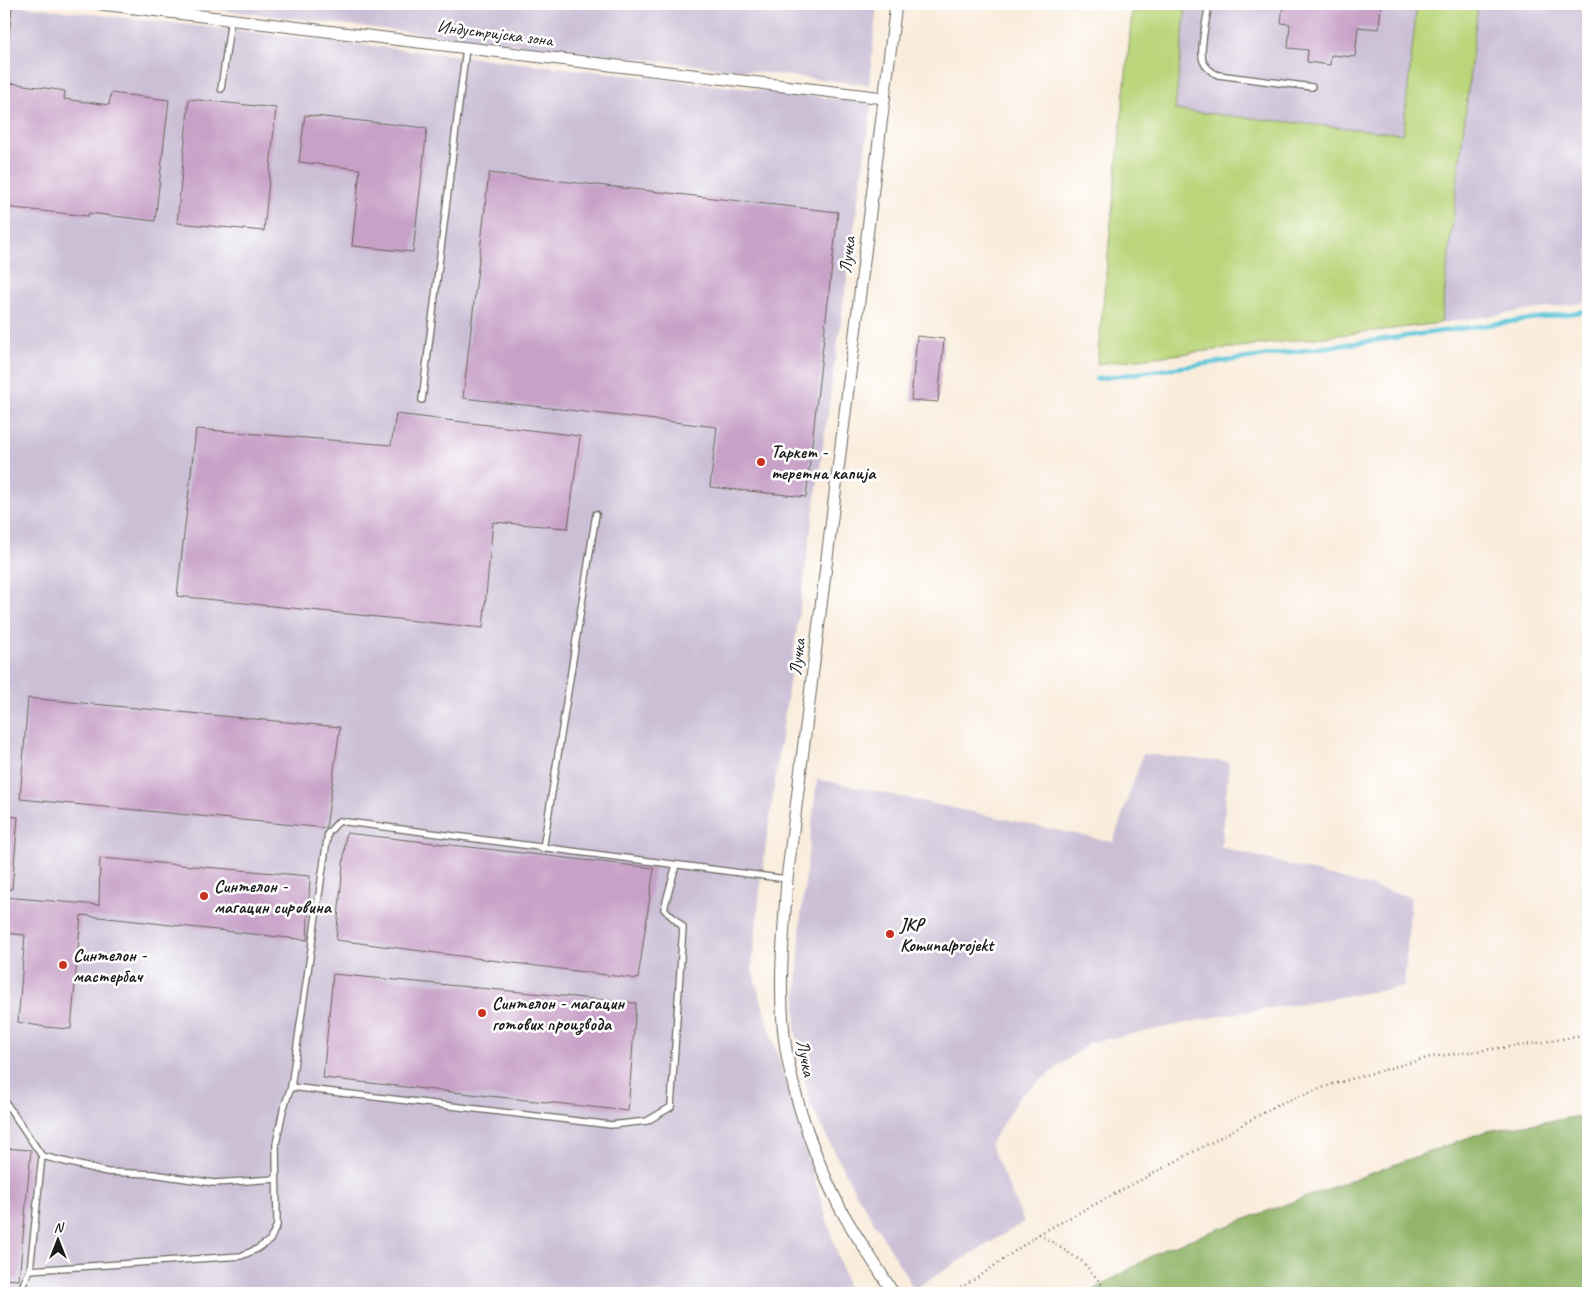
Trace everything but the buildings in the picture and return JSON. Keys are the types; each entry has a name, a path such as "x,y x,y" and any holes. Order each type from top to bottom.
{"street":[{"name":"Индустријска зона","path":"101,4 884,98"},
{"name":"Лучка","path":"893,1293 840,1207 817,1159 795,1090 784,1034 782,950 787,879 896,4"}],"lane":[{"path":"4,48 9,4"},
{"path":"1209,4 1202,52 1203,61 1208,70 1218,75 1312,87"},
{"path":"221,89 231,19"},
{"path":"422,400 466,48"},
{"path":"543,849 596,514"},
{"path":"30,1270 241,1256 257,1249 270,1240 277,1225 276,1144 283,1110 291,1087 328,834 339,821 543,849 787,879"},
{"path":"291,1087 611,1125 647,1121 671,1107 683,927 664,909 676,865"},
{"path":"4,1100 42,1156 30,1270 19,1293"},
{"path":"42,1156 107,1172 153,1174 214,1184 276,1179"}],"path":[{"path":"952,1293 977,1278 1039,1234 1212,1142 1277,1105 1330,1085 1430,1057 1588,1035"},
{"path":"1039,1234 1083,1262 1109,1293"}],"shaded area":[{"path":"4,4 872,103 761,880 752,970 849,1293 4,1293"},
{"path":"168,4 877,4 869,85"},
{"path":"1186,4 1417,4 1403,134 1175,110"},
{"path":"1478,4 1588,4 1588,302 1441,323"},
{"path":"1143,754 1229,762 1221,847 1411,897 1404,987 1225,1015 1089,1043 1019,1097 990,1144 1024,1222 914,1289 851,1184 810,1104 795,1029 801,915 817,779 1113,842"}],"green space":[{"path":"1133,4 1186,4 1175,110 1403,134 1417,4 1478,4 1441,323 1097,364"},
{"path":"1588,1115 1588,1293 1088,1293 1164,1249 1486,1131"}],"waterway":[{"path":"1096,379 1588,311"}],"place":[{"name":"Таркет - теретна капија","path":"761,462"},
{"name":"Синтелон - магацин сировина","path":"204,896"},
{"name":"JKP Komunalprojekt","path":"890,934"},
{"name":"Синтелон - мастербач","path":"63,965"},
{"name":"Синтелон - магацин готових производа","path":"482,1013"}]}
